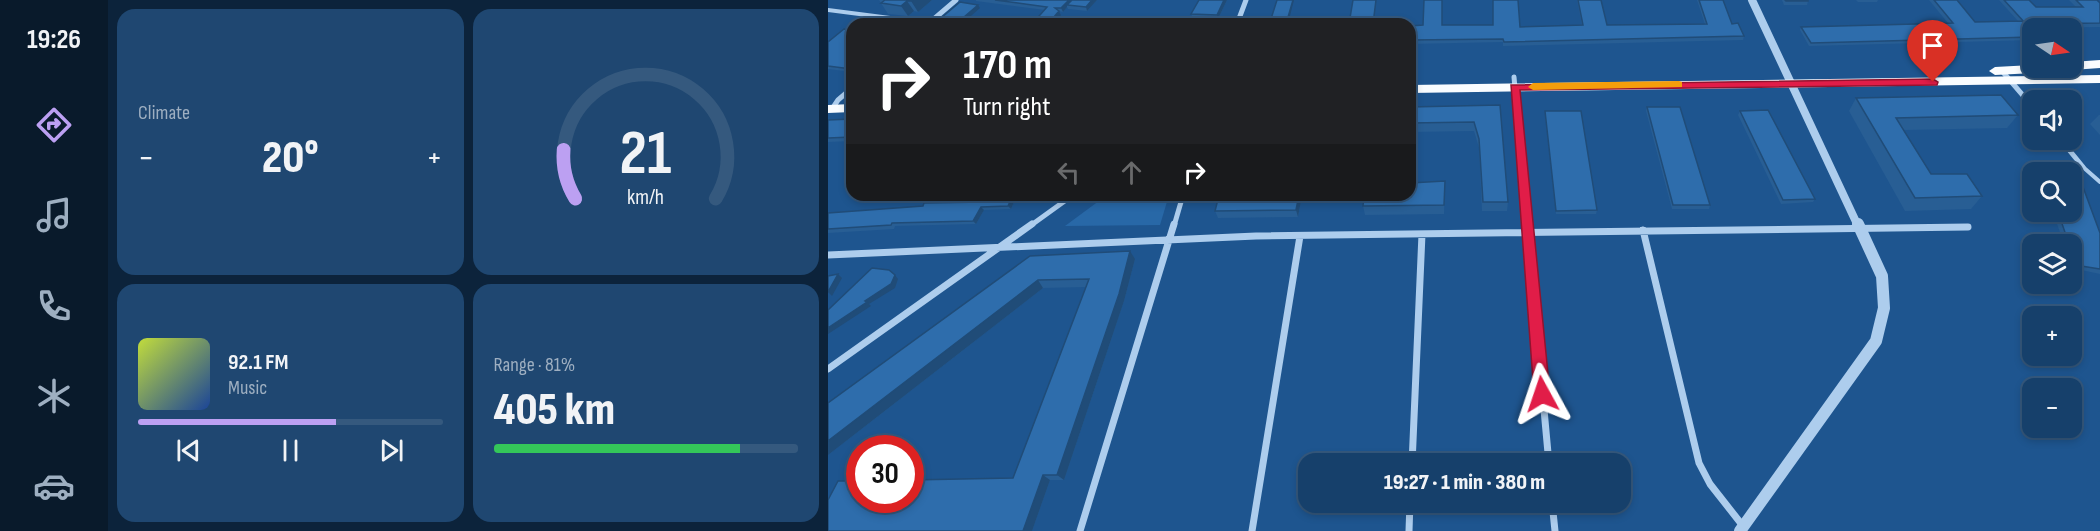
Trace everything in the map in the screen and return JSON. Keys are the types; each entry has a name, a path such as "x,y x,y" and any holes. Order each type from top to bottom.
{"highway":[{"path":"2082,65 2100,64"},
{"path":"1416,89 1514,82 1789,78 2022,70"},
{"path":"1416,78 1514,82"},
{"path":"1789,78 2012,81 2100,79"}],"street":[{"path":"934,18 956,0"},
{"path":"1239,18 1246,0"},
{"path":"1643,230 1699,463 1710,484 1742,529 1876,341 1884,308 1882,276 1752,0"},
{"path":"2002,71 2022,94"},
{"path":"1514,82 1548,453"},
{"path":"2069,150 2083,166"},
{"path":"828,369 1064,201"},
{"path":"1080,531 1181,201"},
{"path":"828,255 1006,244 1169,239 1643,230 1968,227"},
{"path":"1412,453 1422,234"},
{"path":"1252,531 1300,236"},
{"path":"1409,531 1410,513"},
{"path":"1553,513 1555,531"}],"lane":[{"path":"828,10 890,18"},
{"path":"2083,166 2100,182"}],"shaded area":[{"path":"1099,201 1167,201 1160,225 1065,226"}],"building":[{"path":"885,0 913,0 901,6 881,3"},
{"path":"995,0 1069,0 1061,8 1055,8 1059,11 1053,18 1037,18 1047,7"},
{"path":"1072,0 1092,0 1086,7 1067,5"},
{"path":"1199,0 1224,0 1217,15 1191,14"},
{"path":"1277,0 1293,0 1288,18 1271,18"},
{"path":"1353,0 1376,0 1374,18 1350,18"},
{"path":"1424,0 1442,0 1442,25 1493,25 1493,0 1518,0 1520,27 1583,25 1578,0 1601,0 1607,25 1707,24 1699,0 1723,0 1732,24 1738,23 1744,36 1504,42 1503,39 1416,40 1416,26 1423,25"},
{"path":"1934,0 1957,0 1975,22 2022,21 2022,37 1811,43 1801,27 1953,23"},
{"path":"2004,0 2029,0 2036,7 2083,7 2076,0 2097,0 2100,3 2100,23 2082,23 2082,18 2022,20"},
{"path":"960,2 978,5 963,18 941,18"},
{"path":"846,29 846,68 828,66 828,42"},
{"path":"2001,95 2018,115 1896,118 1931,174 1967,174 1982,196 1915,198 1856,98"},
{"path":"1500,105 1508,202 1483,202 1479,139 1474,122 1416,123 1416,107"},
{"path":"1647,107 1680,107 1710,205 1673,205"},
{"path":"1768,110 1815,199 1783,200 1740,111"},
{"path":"1545,111 1581,111 1597,210 1556,211"},
{"path":"846,119 846,137 828,138 828,120"},
{"path":"1445,181 1444,205 1363,206 1363,201 1416,201 1416,183"},
{"path":"2082,184 2100,233 2100,269 2082,266 2082,234 2066,234 2061,222 2082,222"},
{"path":"1010,201 1008,206 981,207 973,221 892,223 891,225 828,229 828,213 923,206 924,203"},
{"path":"1218,201 1298,201 1296,210 1215,211"},
{"path":"1130,251 1119,294 1057,475 1043,475 1023,531 828,531 828,500 838,481 846,481 846,513 924,513 924,480 1013,478 1089,279 1038,280 828,441 828,403 1030,256"},
{"path":"872,268 889,270 895,275 891,284 828,328 828,310"},
{"path":"838,274 828,292 828,276"}],"slow traffic":[{"path":"1533,87 1679,85"}],"route":[{"path":"1542,394 1515,87 1933,82"}]}
